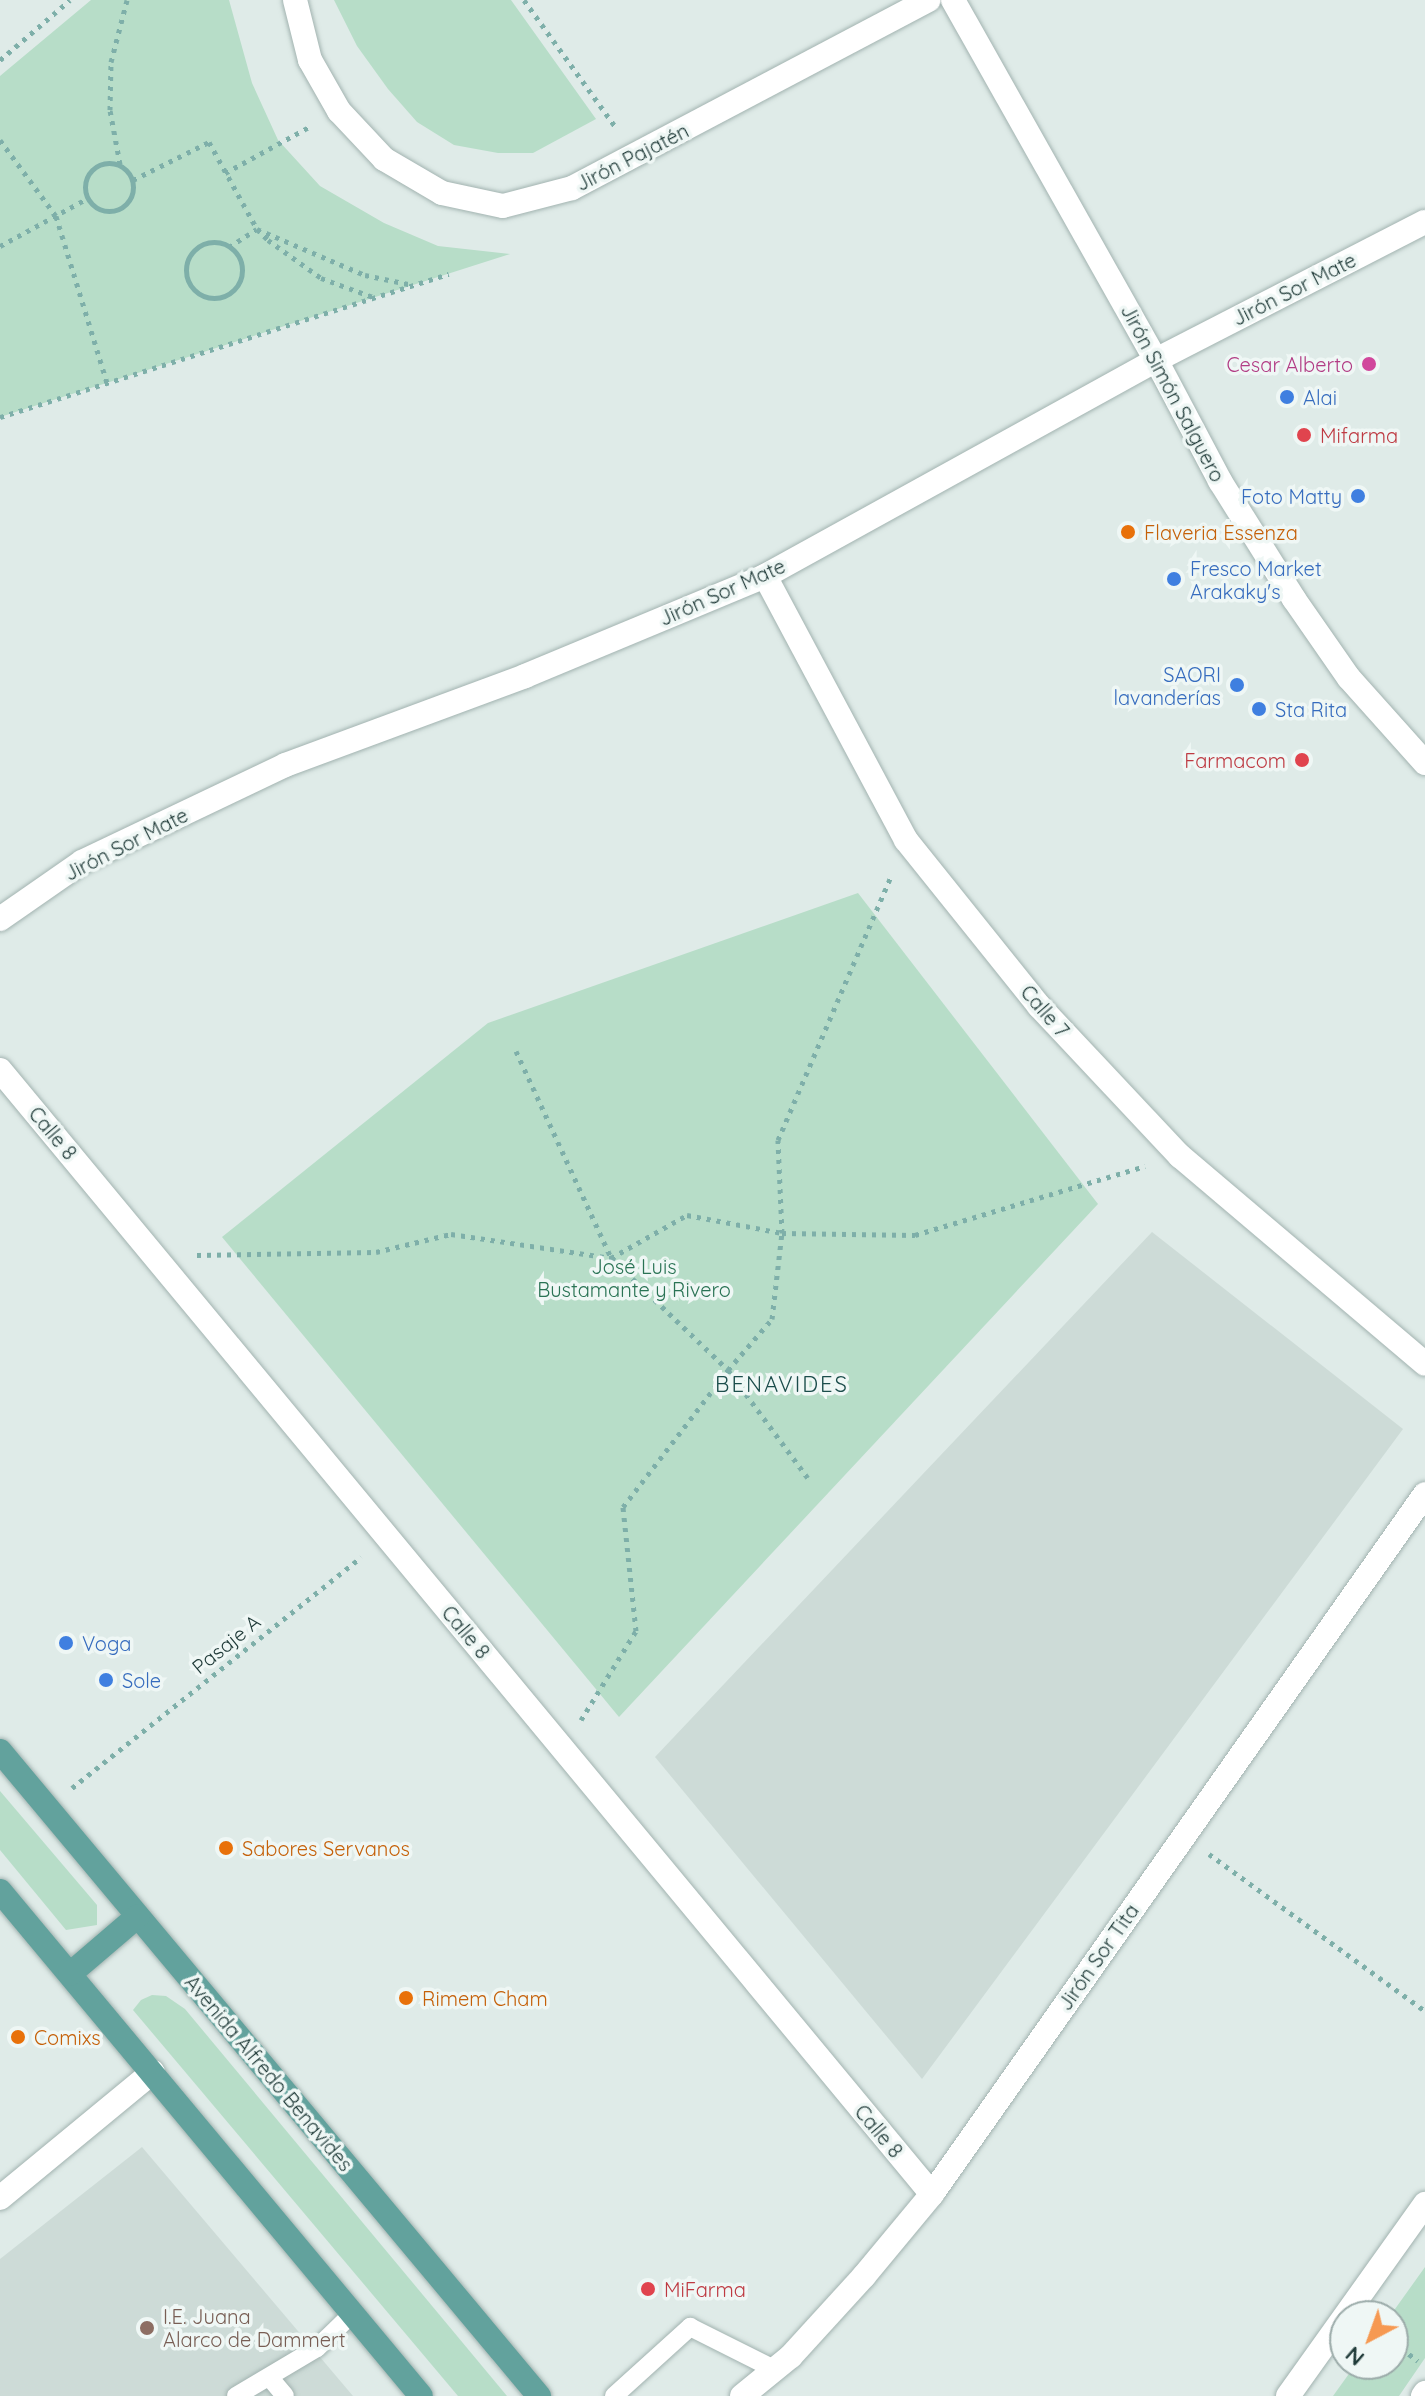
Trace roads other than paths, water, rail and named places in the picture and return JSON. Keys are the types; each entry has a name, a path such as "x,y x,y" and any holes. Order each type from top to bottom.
{"main road":[{"name":"Avenida Alfredo Benavides","path":"0,1751 539,2396"},
{"path":"0,1891 421,2396"},
{"path":"70,1974 138,1916"}],"street":[{"name":"Jirón Pajatén","path":"295,0 310,60 339,111 384,159 442,193 503,206 572,188 928,0"},
{"name":"Jirón Simón Salguero","path":"953,0 1156,360 1220,481 1294,599 1349,678 1425,763"},
{"name":"Jirón Sor Mate","path":"0,919 82,862 285,765 525,676 765,576 1156,360 1425,222"},
{"name":"Calle 7","path":"765,576 906,840 1039,1006 1180,1156 1425,1364"},
{"name":"Calle 8","path":"0,1070 932,2194"},
{"name":"Jirón Sor Tita","path":"742,2396 774,2369 864,2276 932,2194 1425,1494"},
{"path":"0,2198 153,2072"},
{"path":"1288,2396 1425,2204"}],"lane":[{"path":"236,2396 317,2348 353,2313"},
{"path":"614,2396 690,2327 774,2369"},
{"path":"270,2378 285,2396"}],"place":[{"name":"Cesar Alberto","path":"1369,364"},
{"name":"Alai","path":"1287,397"},
{"name":"Mifarma","path":"1304,435"},
{"name":"Foto Matty","path":"1358,496"},
{"name":"Flaveria Essenza","path":"1128,532"},
{"name":"Fresco Market Arakaky's","path":"1174,579"},
{"name":"SAORI lavanderías","path":"1237,685"},
{"name":"Sta Rita","path":"1259,709"},
{"name":"Farmacom","path":"1302,760"},
{"name":"Voga","path":"66,1643"},
{"name":"Sole","path":"106,1680"},
{"name":"Sabores Servanos","path":"226,1848"},
{"name":"Rimem Cham","path":"406,1998"},
{"name":"Comixs","path":"18,2037"},
{"name":"MiFarma","path":"648,2289"},
{"name":"I.E. Juana Alarco de Dammert","path":"147,2328"}],"district":[{"name":"BENAVIDES","path":"782,1385"}],"park label":[{"name":"José Luis Bustamante y Rivero","path":"634,1278"}]}
